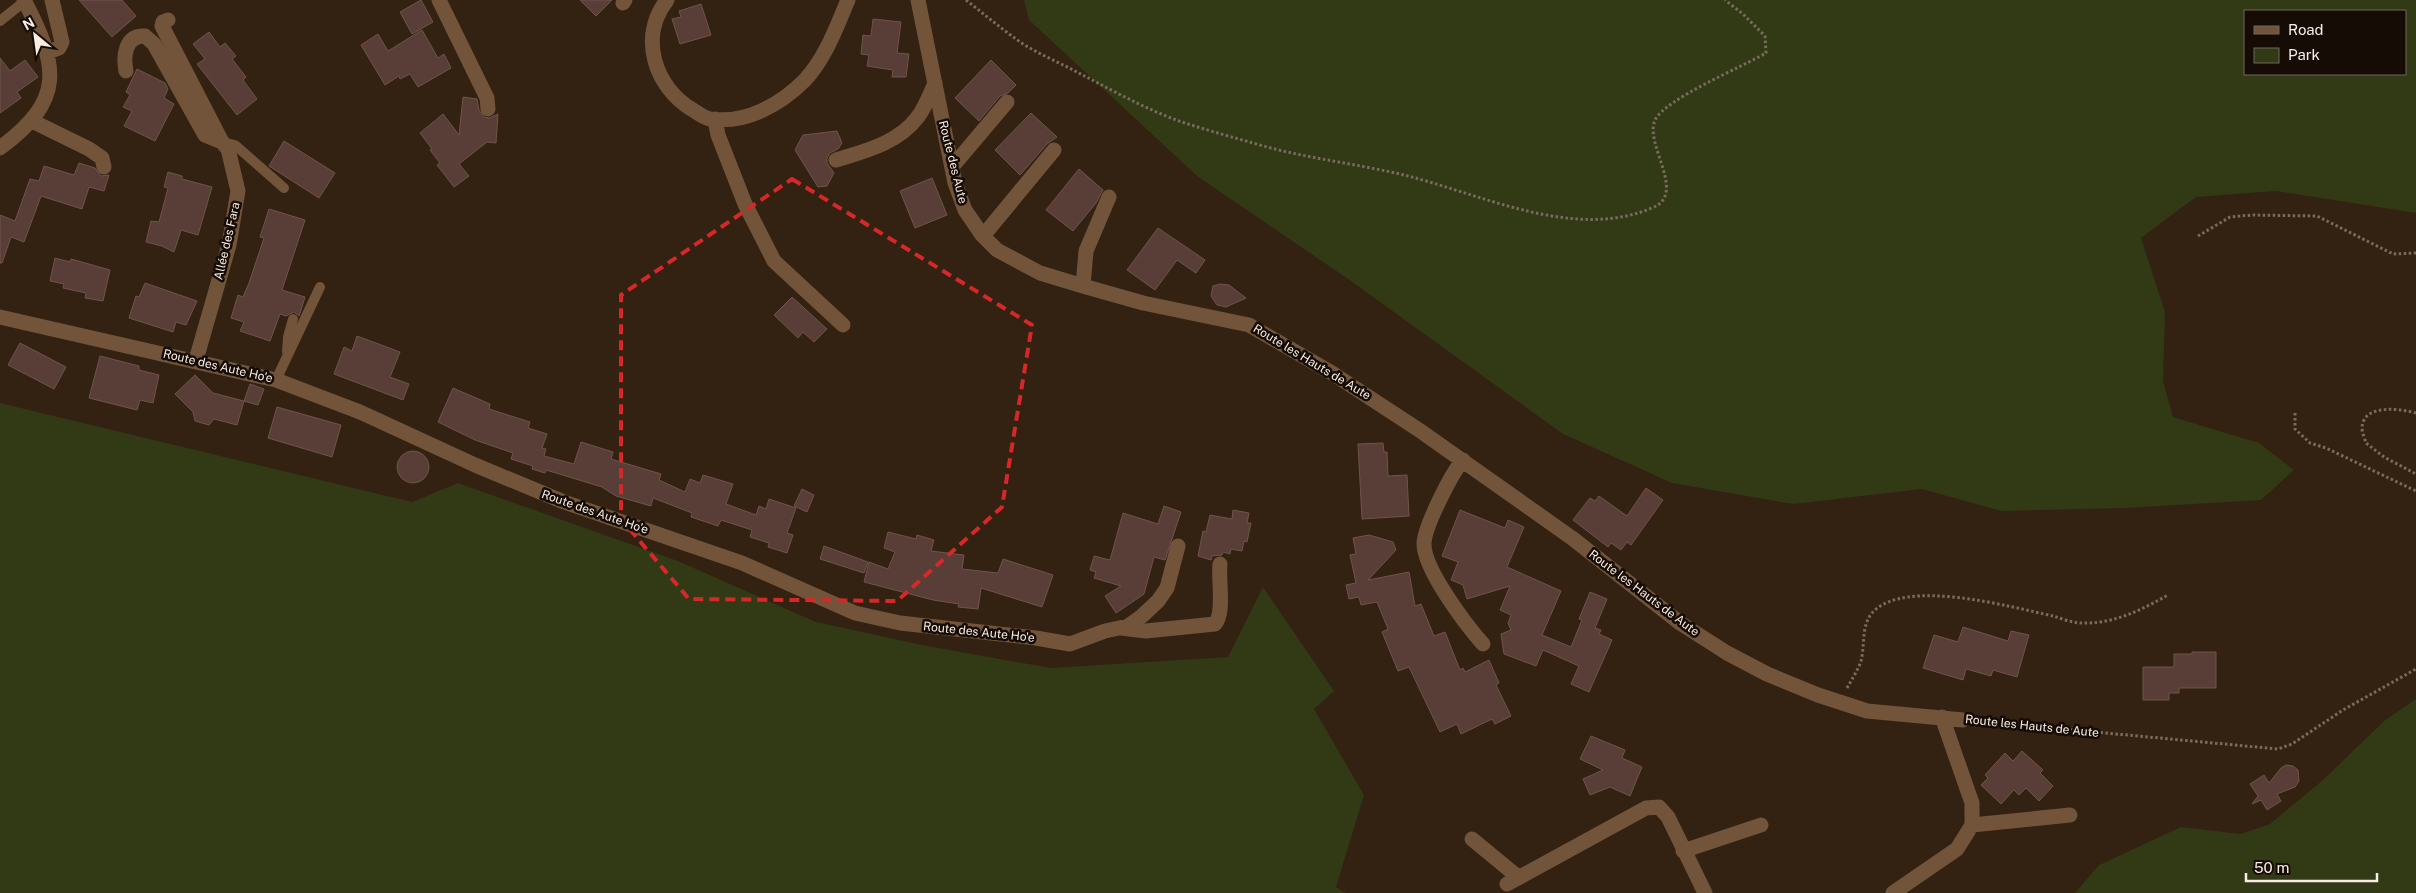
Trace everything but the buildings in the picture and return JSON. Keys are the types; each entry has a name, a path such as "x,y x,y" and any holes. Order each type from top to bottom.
{"street":[{"path":"48,52 59,48 62,42 52,0"},
{"path":"439,0 487,98 488,109"},
{"path":"667,0 653,28 651,48 655,66 666,87 685,105 708,118 727,120 750,116 769,107 786,96 806,78 831,44 845,7 834,0"},
{"name":"Route des Aute","path":"918,0 952,167 965,210 983,236 997,250 1040,273 1143,302"},
{"path":"0,148 32,121 47,95 49,78 48,52 24,1"},
{"name":"Allée des Fara","path":"168,20 163,22 162,26 222,142 228,149 235,170 238,191 235,219 196,360"},
{"path":"126,72 124,60 126,48 132,40 140,36 146,36 154,44 205,135 222,142"},
{"path":"836,160 875,147 893,139 908,129 919,116 935,83"},
{"path":"952,167 1008,102"},
{"path":"715,119 718,135 744,204 774,261 843,325"},
{"path":"32,121 89,149 102,158 104,167"},
{"path":"983,236 1054,150"},
{"path":"1083,286 1086,251 1109,198"},
{"name":"Route les Hauts de Aute","path":"1143,302 1250,325 1332,373 1463,460 1572,538 1680,623 1726,653 1776,678 1867,711 1963,720"},
{"name":"Route des Aute Ho'e","path":"0,317 196,360 276,380 360,412 535,491 733,559 855,614 900,623 1036,638 1070,644 1128,626 1158,601 1167,588 1178,546"},
{"path":"1463,460 1435,510 1424,542 1428,563 1471,630 1483,644"},
{"path":"1119,628 1146,631 1215,624 1219,619 1220,611 1218,582 1220,564"},
{"path":"1893,893 1957,849 1972,825 1972,803 1942,717"},
{"path":"1472,839 1513,881 1646,808 1660,807 1668,817 1704,893"},
{"path":"1972,825 2070,815"},
{"path":"1684,850 1761,825"}],"lane":[{"path":"0,21 24,1"},
{"path":"222,142 235,145 284,188"},
{"path":"276,380 309,314 320,287"},
{"path":"287,356 288,337 293,319"}],"path":[{"path":"966,0 1025,45 1177,120 1255,144 1404,175 1516,208 1591,221 1640,212 1654,208 1662,202 1665,196 1666,184 1653,130 1655,119 1684,96 1766,53 1765,36 1743,14 1725,0"},
{"path":"2198,236 2230,217 2252,215 2317,216 2393,254 2416,253"},
{"path":"2416,413 2396,408 2372,412 2365,419 2362,427 2366,443 2384,457 2416,474"},
{"path":"2296,412 2295,429 2310,443 2326,448 2416,491"},
{"path":"1841,702 1861,660 1864,631 1872,614 1887,603 1929,595 1954,597 2084,624 2109,621 2130,614 2168,596"},
{"name":"Route les Hauts de Aute","path":"1963,720 2278,749 2292,744 2343,710 2416,669"}],"highlighted area":[{"path":"792,179 1032,325 1002,507 897,601 689,599 621,519 621,295"}],"green space":[{"path":"1024,0 2416,0 2416,213 2276,191 2196,197 2141,238 2165,312 2163,381 2173,417 2259,443 2294,470 2261,500 2125,508 2001,511 1922,489 1793,504 1672,483 1563,434 1348,279 1197,176 1029,20"},
{"path":"0,403 412,502 458,483 678,561 816,622 927,646 1051,668 1228,657 1263,587 1334,691 1314,709 1364,795 1336,887 1346,893 0,893"},
{"path":"2416,699 2416,893 2075,893 2099,865 2181,827 2241,834 2270,824 2323,780 2384,721"}]}
